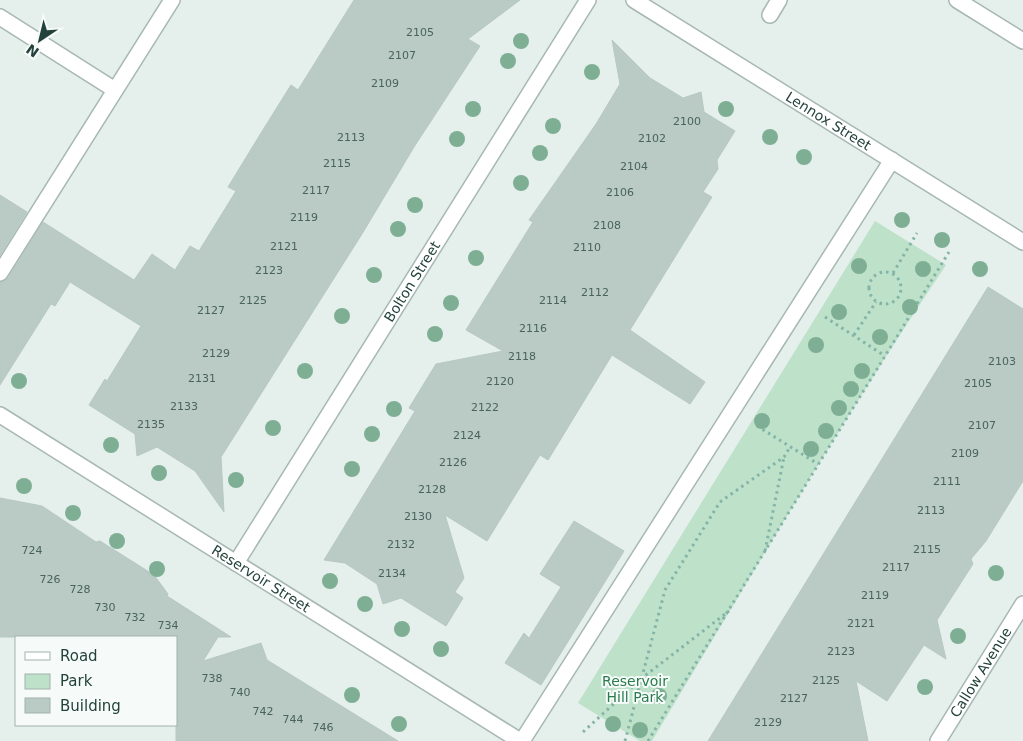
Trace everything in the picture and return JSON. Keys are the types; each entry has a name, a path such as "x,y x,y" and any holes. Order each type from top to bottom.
{"street":[{"path":"0,273 172,0"},
{"name":"Bolton Street","path":"236,563 588,0"},
{"name":"Lennox Street","path":"634,0 1023,242"},
{"path":"770,15 779,0"},
{"path":"958,0 1023,41"},
{"path":"0,17 115,90"},
{"path":"521,741 892,160"},
{"name":"Reservoir Street","path":"0,415 521,741"},
{"name":"Callow Avenue","path":"938,741 1023,604"}],"path":[{"path":"893,273 917,233"},
{"path":"648,741 949,252"},
{"path":"881,271 893,273 901,286 900,296 887,304 876,302 868,288 872,278 881,271"},
{"path":"801,302 885,356"},
{"path":"854,335 876,302"},
{"path":"732,410 818,464"},
{"path":"764,554 784,457 790,447"},
{"path":"625,741 665,590 720,502 784,457"},
{"path":"583,732 642,678 731,609"}],"green space":[{"name":"Reservoir Hill Park","path":"875,221 946,265 870,382 652,741 640,741 578,703"}],"building":[{"path":"354,0 520,0 468,39 480,46 414,147 362,234 221,457 224,512 195,471 157,447 137,456 135,434 89,405 105,379 107,381 141,326 70,282 55,306 51,304 0,385 0,282 8,278 43,222 134,280 152,254 175,270 190,246 199,251 236,191 228,187 261,133 291,85 298,90"},
{"path":"612,40 650,78 683,98 701,92 704,112 735,131 717,160 718,169 703,192 712,197 630,330 705,382 690,404 612,355 548,460 540,455 487,541 445,515 464,578 455,592 463,598 446,626 401,598 383,604 377,584 345,563 324,560 415,411 409,408 436,364 503,351 466,330 533,222 529,220 596,124 620,84"},
{"path":"0,195 27,212 0,255"},
{"path":"988,287 1023,309 1023,481 986,541 971,559 973,564 937,620 946,659 924,645 887,701 856,681 868,741 708,741"},
{"path":"0,498 42,506 96,542 100,541 154,575 168,594 167,596 231,637 218,637 203,661 261,643 267,660 398,741 176,741 176,726 178,726 178,636 0,637"},
{"path":"574,521 624,551 541,685 505,663 524,633 529,638 561,587 540,574"}]}
